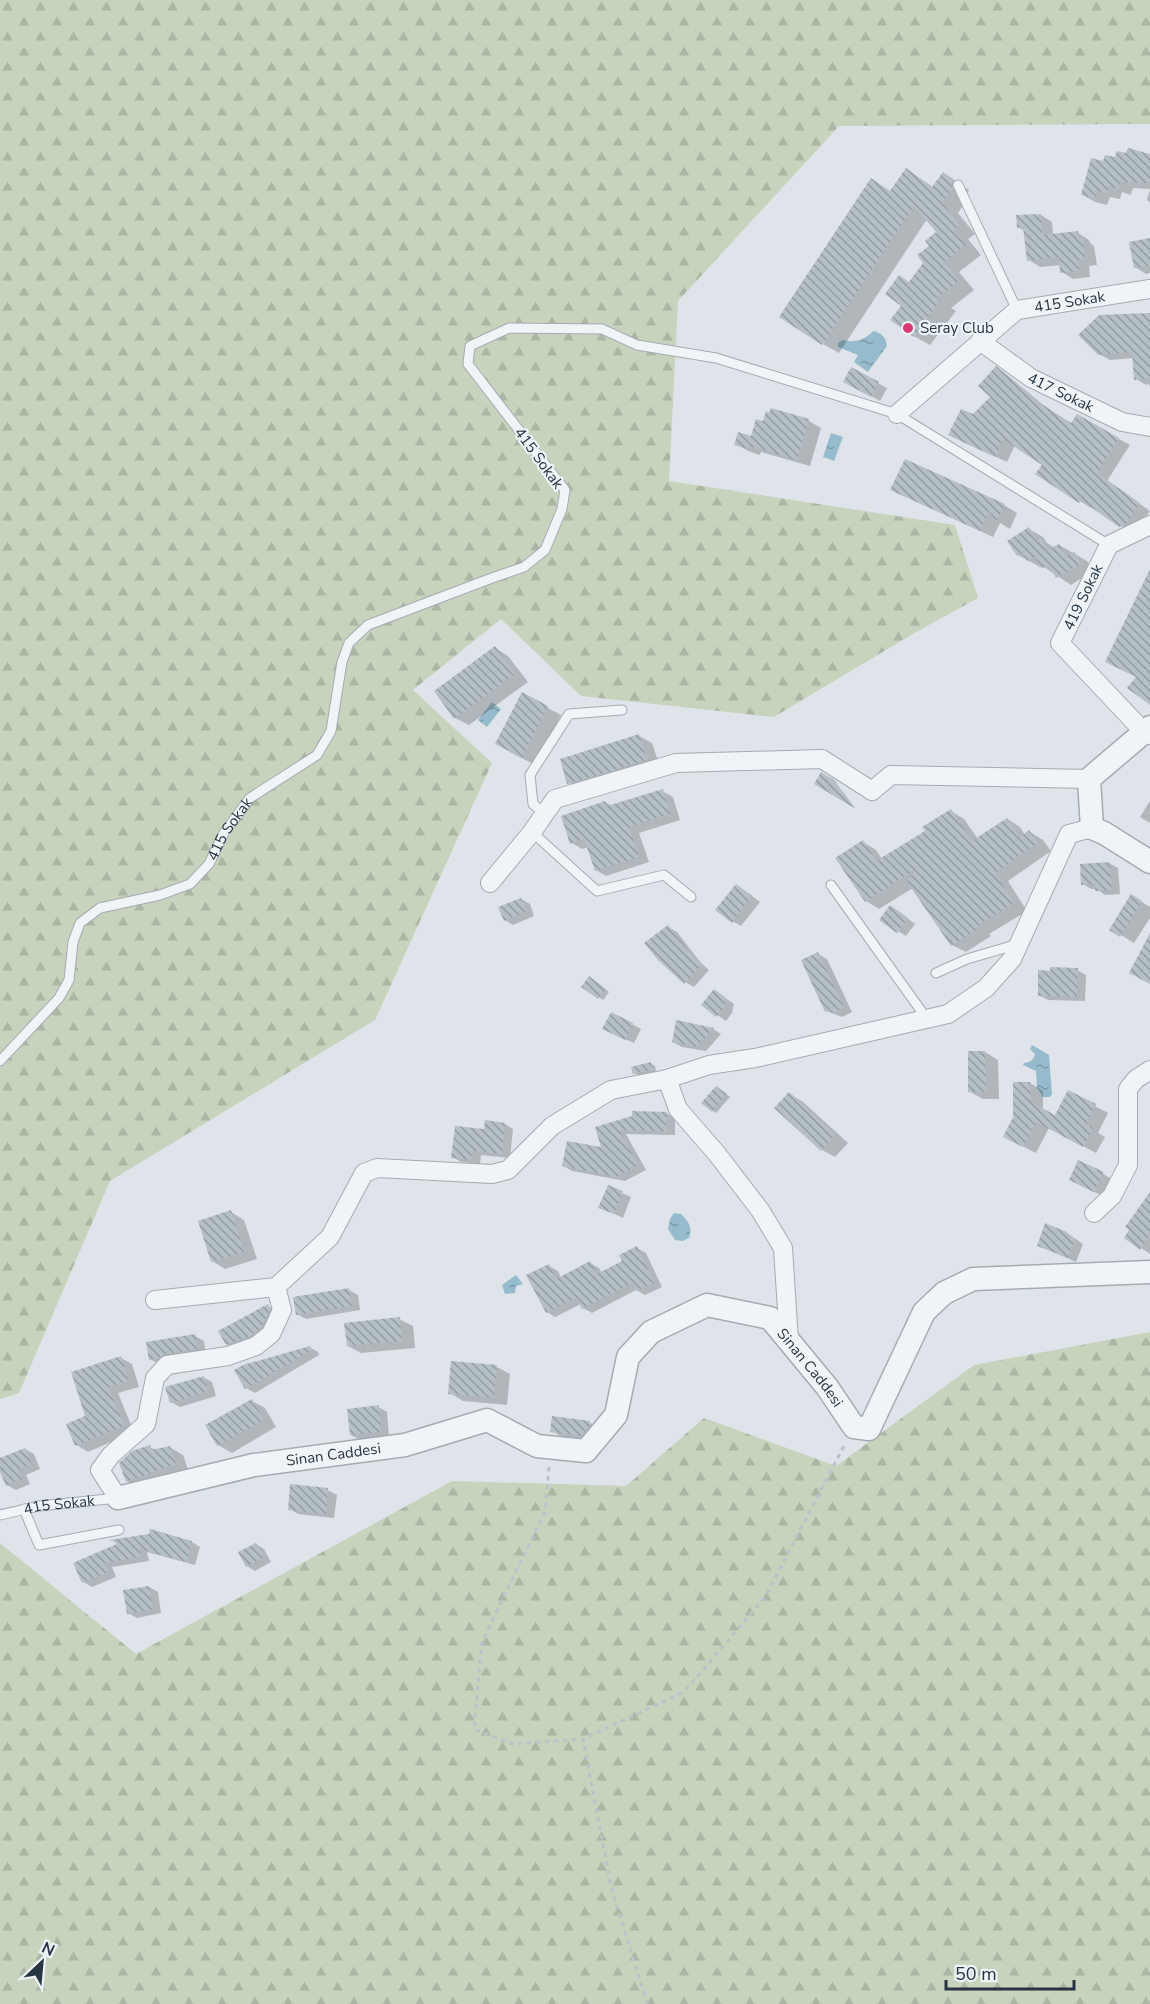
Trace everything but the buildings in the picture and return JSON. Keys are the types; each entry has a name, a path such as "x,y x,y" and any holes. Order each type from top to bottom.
{"street":[{"name":"415 Sokak","path":"897,414 1017,310 1150,289"},
{"name":"417 Sokak","path":"980,341 1031,378 1122,422 1150,427"},
{"name":"419 Sokak","path":"1148,732 1060,643 1109,545 1150,525"},
{"path":"490,884 555,800 676,763 822,759 872,791 891,775 1089,779 1148,732"},
{"path":"1089,779 1092,828"},
{"path":"155,1300 276,1287 330,1237 363,1173 377,1168 482,1174 508,1170 552,1126 611,1090 667,1079 709,1065 755,1059 948,1014 986,988 1012,959 1069,834 1092,828 1104,832 1150,862"},
{"path":"1094,1213 1112,1196 1128,1166 1128,1089 1136,1079 1150,1070"},
{"path":"667,1079 678,1109 760,1210 783,1248 789,1341"},
{"path":"854,1427 869,1429 924,1312 944,1293 973,1279 1150,1272"},
{"path":"118,1498 100,1470 111,1455 146,1424 155,1378 167,1365 228,1356 256,1346 271,1334 282,1310 276,1287"},
{"name":"Sinan Caddesi","path":"118,1498 254,1465 405,1445 487,1420 537,1446 586,1451 616,1415 628,1357 651,1332 707,1305 770,1318 827,1387 854,1427"}],"lane":[{"path":"958,185 1017,310"},
{"name":"415 Sokak","path":"0,1060 59,998 69,980 73,942 80,923 100,908 160,895 190,884 210,864 224,833 250,798 317,754 331,731 342,662 349,643 368,625 524,567 545,550 562,509 564,490 468,364 470,346 509,328 602,329 637,345 716,358 897,414"},
{"path":"897,414 1109,545"},
{"path":"545,813 533,804 530,776 569,714 622,711"},
{"path":"532,832 597,891 664,876 691,897"},
{"path":"831,885 927,1019"},
{"path":"936,973 966,959 1018,944"},
{"name":"415 Sokak","path":"0,1515 39,1506 118,1498"},
{"path":"24,1509 39,1545 119,1530"}],"path":[{"path":"551,1448 545,1512 482,1641 474,1729 512,1744 583,1739 684,1692 765,1597 854,1427"},
{"path":"583,1739 611,1887 647,2004"}],"green space":[{"path":"0,0 1150,0 1150,124 839,126 678,301 669,481 955,525 978,598 916,632 774,717 581,696 501,619 413,690 492,763 375,1020 110,1181 19,1393 0,1399"},
{"path":"1150,1332 1150,2004 0,2004 0,1543 136,1654 452,1481 626,1486 704,1418 836,1466 974,1365"}],"water":[{"path":"874,331 880,333 887,346 868,372 854,362 858,355 838,347 838,343 842,340 859,340"},
{"path":"831,433 843,437 834,461 823,457"},
{"path":"492,702 501,709 487,727 478,720"},
{"path":"1032,1045 1049,1055 1052,1094 1050,1097 1043,1097 1037,1088 1036,1071 1023,1065 1031,1061 1035,1054 1030,1049"},
{"path":"674,1213 681,1214 690,1227 689,1238 683,1241 675,1240 668,1229"},
{"path":"516,1275 523,1284 516,1286 515,1293 505,1294 502,1285"}],"place":[{"name":"Seray Club","path":"908,328"}]}
